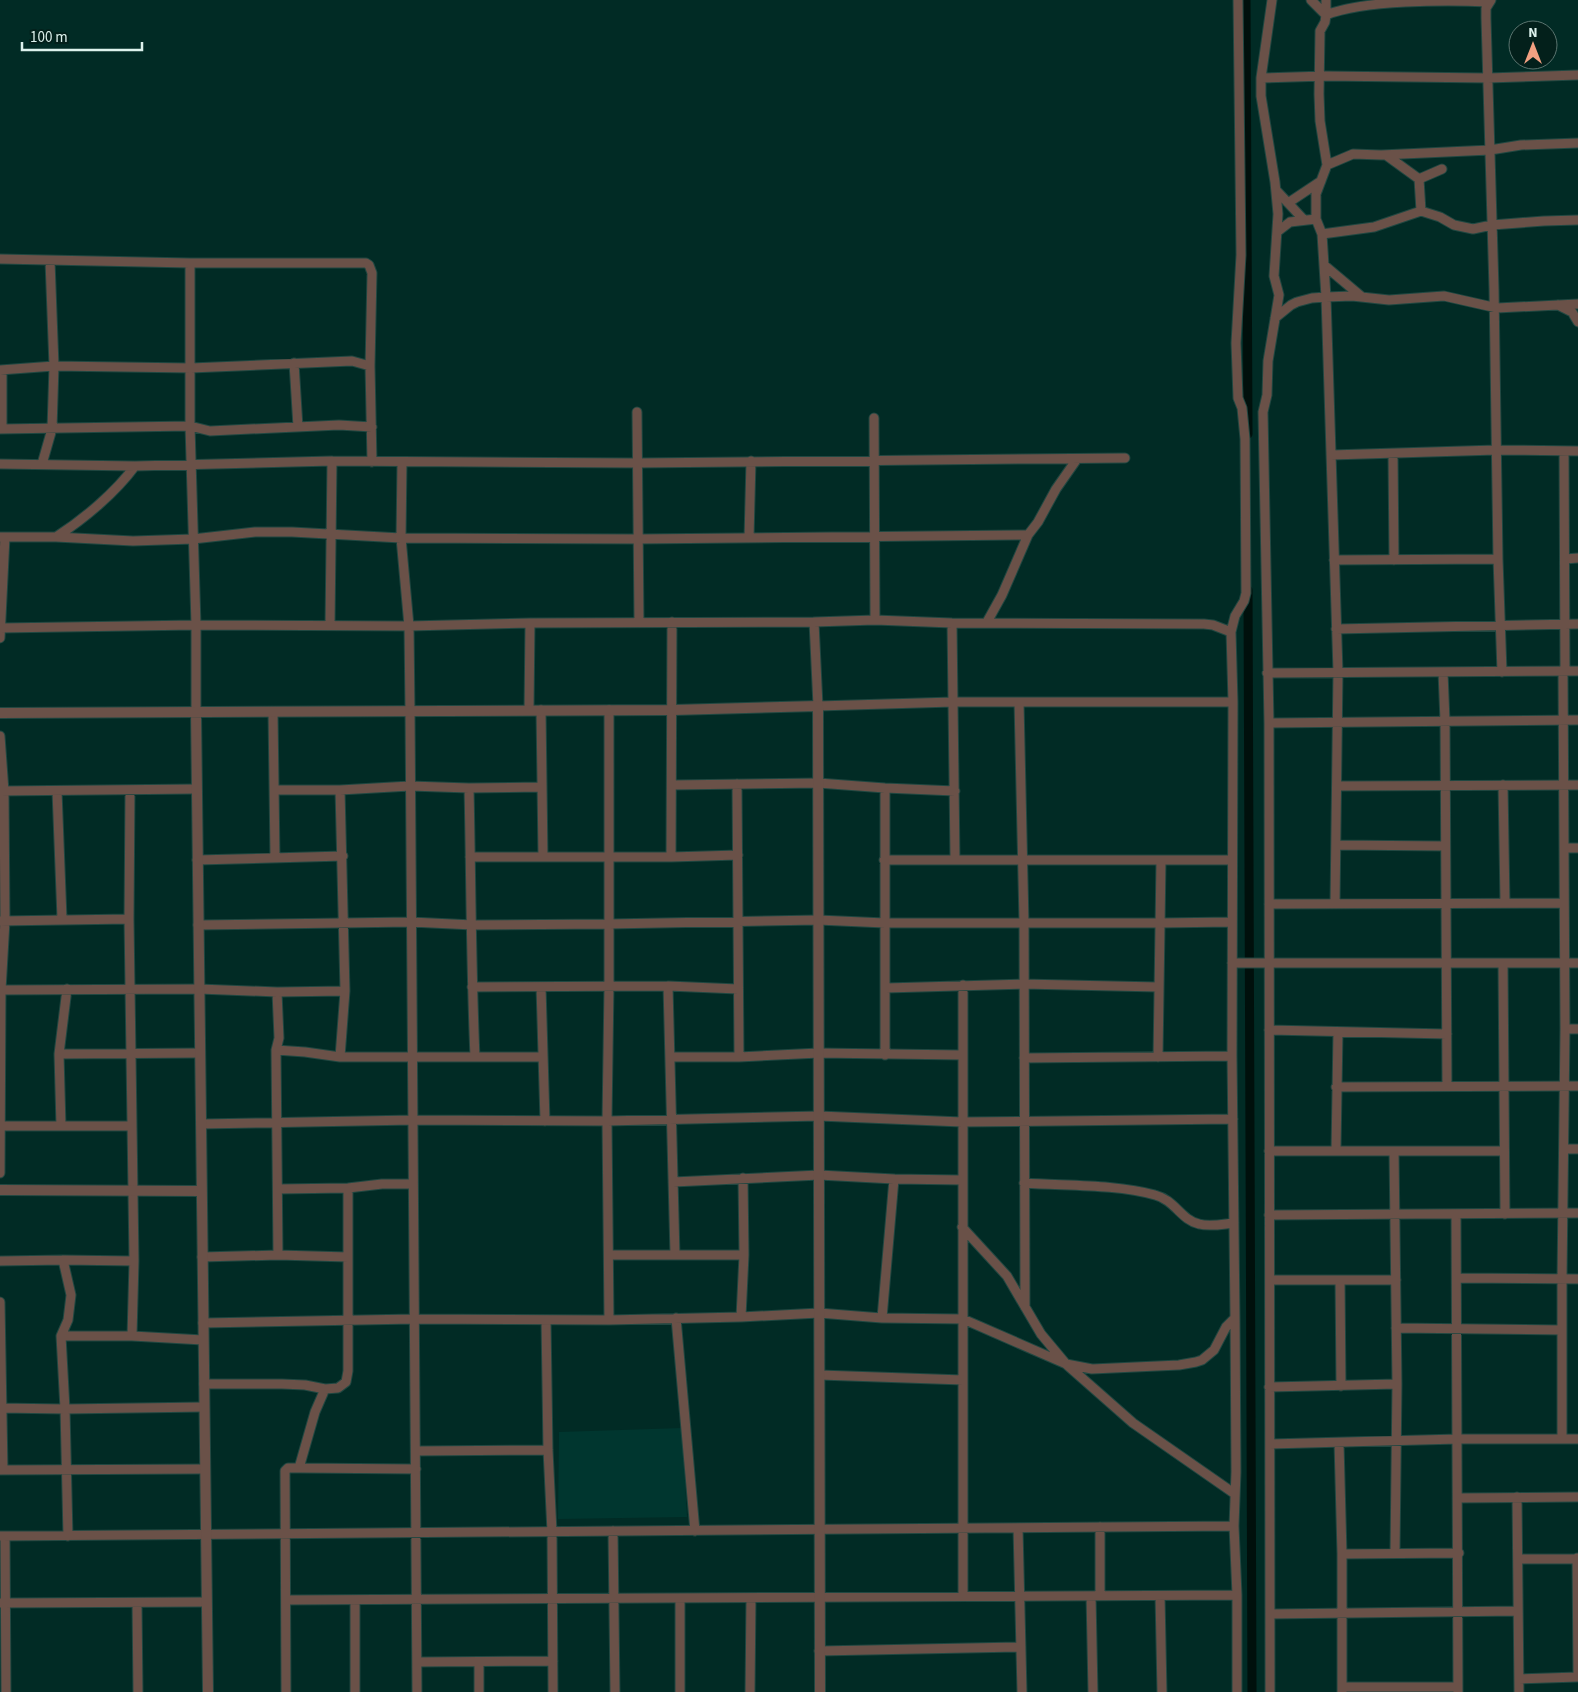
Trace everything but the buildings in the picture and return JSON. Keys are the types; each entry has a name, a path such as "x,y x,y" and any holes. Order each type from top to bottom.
{"street":[{"path":"1237,1692 1237,1595 1234,1526 1233,702 1231,632 1235,616 1244,601 1246,587 1245,439 1242,408 1238,398 1236,343 1241,255 1238,0"},
{"path":"1270,1692 1269,723 1262,412 1267,395 1268,361 1279,295 1274,276 1277,232 1276,190 1261,96 1272,0"},
{"path":"1311,0 1326,15"},
{"path":"1326,0 1325,22 1320,31 1319,77 1320,121 1325,146 1326,165 1316,194 1316,219 1322,234 1326,297 1338,672 1335,904"},
{"path":"1326,15 1343,8 1369,4 1425,1 1486,1 1494,308 1499,625 1502,672"},
{"path":"1262,78 1488,78 1578,75"},
{"path":"1326,165 1353,154 1386,155 1490,150 1521,144 1578,143"},
{"path":"1325,146 1342,158"},
{"path":"1386,155 1419,179"},
{"path":"1419,179 1442,169"},
{"path":"1419,179 1421,211"},
{"path":"1288,202 1321,181"},
{"path":"1276,190 1304,220"},
{"path":"1322,234 1374,227 1421,211 1440,217 1454,225 1473,230 1492,226 1544,221 1578,220"},
{"path":"1277,232 1290,222 1316,219"},
{"path":"0,259 366,263 369,265 372,273 370,366 372,462"},
{"path":"42,464 52,429 54,366 50,261"},
{"path":"190,262 190,426 196,624 196,789 208,1692"},
{"path":"1324,265 1362,297"},
{"path":"1275,318 1297,302 1326,297 1362,297 1389,300 1452,297 1494,308 1578,304"},
{"path":"1558,305 1572,312 1578,322"},
{"path":"370,366 352,361 191,368 54,366 1,370 1,429 190,426 210,431 298,427 372,427"},
{"path":"294,363 298,427"},
{"path":"637,412 639,622"},
{"path":"874,418 875,620"},
{"path":"1331,455 1496,450 1578,451"},
{"path":"1562,1438 1562,1278 1565,1149 1562,720 1566,624 1564,451"},
{"path":"1393,454 1394,560"},
{"path":"0,464 191,466 332,461 637,463 1125,458"},
{"path":"988,622 1028,535 1077,459"},
{"path":"330,626 332,461"},
{"path":"749,538 751,461"},
{"path":"402,462 401,538 409,626 417,1692"},
{"path":"56,537 88,514 128,476 135,466"},
{"path":"0,638 3,537 56,537 133,541 193,539 255,532 292,532 401,538 749,538 1028,535"},
{"path":"1565,558 1578,558"},
{"path":"1334,560 1498,559"},
{"path":"0,628 196,624 409,626 875,620 1204,624 1213,625 1231,632"},
{"path":"671,856 672,622"},
{"path":"814,622 818,706 820,1692"},
{"path":"952,622 956,859"},
{"path":"529,710 530,623"},
{"path":"1336,629 1578,624"},
{"path":"1267,673 1578,671"},
{"path":"1443,672 1445,722 1447,1086"},
{"path":"0,713 673,710 953,702 1233,702"},
{"path":"1019,702 1024,923 1025,1307"},
{"path":"541,710 543,857"},
{"path":"609,710 607,1121 609,1320"},
{"path":"273,712 275,858"},
{"path":"1269,723 1578,720"},
{"path":"0,736 3,921 0,990 0,1173"},
{"path":"672,784 818,783 955,791"},
{"path":"737,784 739,1057"},
{"path":"1503,785 1505,903"},
{"path":"1337,786 1578,785"},
{"path":"275,790 340,790 410,786 469,788 541,787"},
{"path":"469,788 475,1057"},
{"path":"885,788 885,1055"},
{"path":"2,791 196,789"},
{"path":"130,790 129,919 134,1261 132,1336"},
{"path":"340,790 345,991 340,1057"},
{"path":"57,791 62,919"},
{"path":"1336,845 1446,846"},
{"path":"1564,848 1578,848"},
{"path":"470,857 738,855"},
{"path":"197,860 343,856"},
{"path":"884,860 1232,860"},
{"path":"1158,1057 1161,861"},
{"path":"1269,904 1564,903"},
{"path":"3,921 129,919"},
{"path":"198,925 411,922 473,925 609,924 818,920 885,923 1232,922"},
{"path":"1232,963 1578,963"},
{"path":"1503,963 1505,1214"},
{"path":"886,988 1023,984 1158,987"},
{"path":"963,985 963,1596"},
{"path":"472,987 668,986 738,989"},
{"path":"668,986 675,1256"},
{"path":"541,987 544,1121"},
{"path":"61,1126 59,1054 68,989"},
{"path":"0,990 199,989 278,992 345,991"},
{"path":"278,992 279,1038 276,1050 278,1255"},
{"path":"1565,1029 1578,1030"},
{"path":"1269,1030 1447,1034"},
{"path":"1336,1150 1338,1032"},
{"path":"276,1050 340,1057 544,1057"},
{"path":"59,1054 200,1053"},
{"path":"671,1057 739,1057 818,1053 962,1055"},
{"path":"1024,1058 1232,1056"},
{"path":"1336,1087 1578,1086"},
{"path":"200,1124 276,1121 607,1121 819,1116 962,1122 1233,1119"},
{"path":"0,1126 132,1126"},
{"path":"1565,1149 1578,1149"},
{"path":"1269,1151 1504,1151"},
{"path":"1394,1151 1397,1384 1394,1552"},
{"path":"673,1182 819,1175 962,1180"},
{"path":"741,1317 744,1255 743,1178"},
{"path":"882,1318 894,1179"},
{"path":"1024,1183 1116,1188 1148,1193 1167,1199 1191,1222 1201,1225 1234,1223"},
{"path":"278,1189 348,1188 382,1184 413,1184"},
{"path":"204,1384 282,1384 305,1385 325,1389 338,1388 346,1382 348,1371 348,1188"},
{"path":"0,1190 201,1191"},
{"path":"1270,1216 1578,1213"},
{"path":"1339,1443 1342,1554 1342,1689 1458,1689 1459,1553 1456,1214"},
{"path":"962,1227 1007,1276 1041,1334 1066,1364 1090,1383 1133,1423 1235,1494"},
{"path":"202,1257 278,1255 348,1257"},
{"path":"609,1256 744,1255"},
{"path":"63,1260 71,1295 68,1320 61,1336 68,1536"},
{"path":"0,1261 134,1261"},
{"path":"1457,1278 1578,1279"},
{"path":"1270,1280 1396,1280"},
{"path":"1340,1280 1341,1386"},
{"path":"0,1302 2,1470 205,1469"},
{"path":"203,1323 348,1322 414,1319 609,1320 820,1313 882,1318 963,1318 1066,1364 1092,1369 1155,1367 1202,1360 1214,1350 1226,1327 1235,1318"},
{"path":"676,1318 695,1531"},
{"path":"546,1320 548,1450 552,1532 553,1692"},
{"path":"1396,1328 1562,1330"},
{"path":"61,1336 132,1336 203,1340"},
{"path":"820,1374 963,1380"},
{"path":"1270,1387 1397,1384"},
{"path":"299,1468 310,1425 325,1389"},
{"path":"1,1408 204,1407"},
{"path":"1270,1444 1578,1438"},
{"path":"416,1451 548,1450"},
{"path":"286,1692 285,1471 288,1468 416,1469"},
{"path":"1517,1497 1519,1692"},
{"path":"1458,1498 1578,1497"},
{"path":"6,1692 2,1536 1234,1526"},
{"path":"1018,1528 1022,1692"},
{"path":"1094,1692 1096,1596 1100,1528"},
{"path":"613,1532 615,1692"},
{"path":"1342,1554 1394,1552 1459,1553"},
{"path":"1518,1559 1577,1559 1578,1616 1578,1677 1518,1679"},
{"path":"286,1600 1237,1595"},
{"path":"1160,1596 1162,1692"},
{"path":"680,1598 680,1692"},
{"path":"750,1692 751,1598"},
{"path":"355,1600 355,1692"},
{"path":"3,1603 206,1602"},
{"path":"137,1603 138,1692"},
{"path":"1270,1614 1518,1611"},
{"path":"819,1651 1021,1647"},
{"path":"417,1662 553,1661"},
{"path":"479,1662 479,1692"}],"shaded area":[{"path":"682,1428 687,1517 558,1519 559,1432"}],"waterway":[{"path":"1246,0 1248,434"},
{"path":"1248,590 1252,1692"}]}
